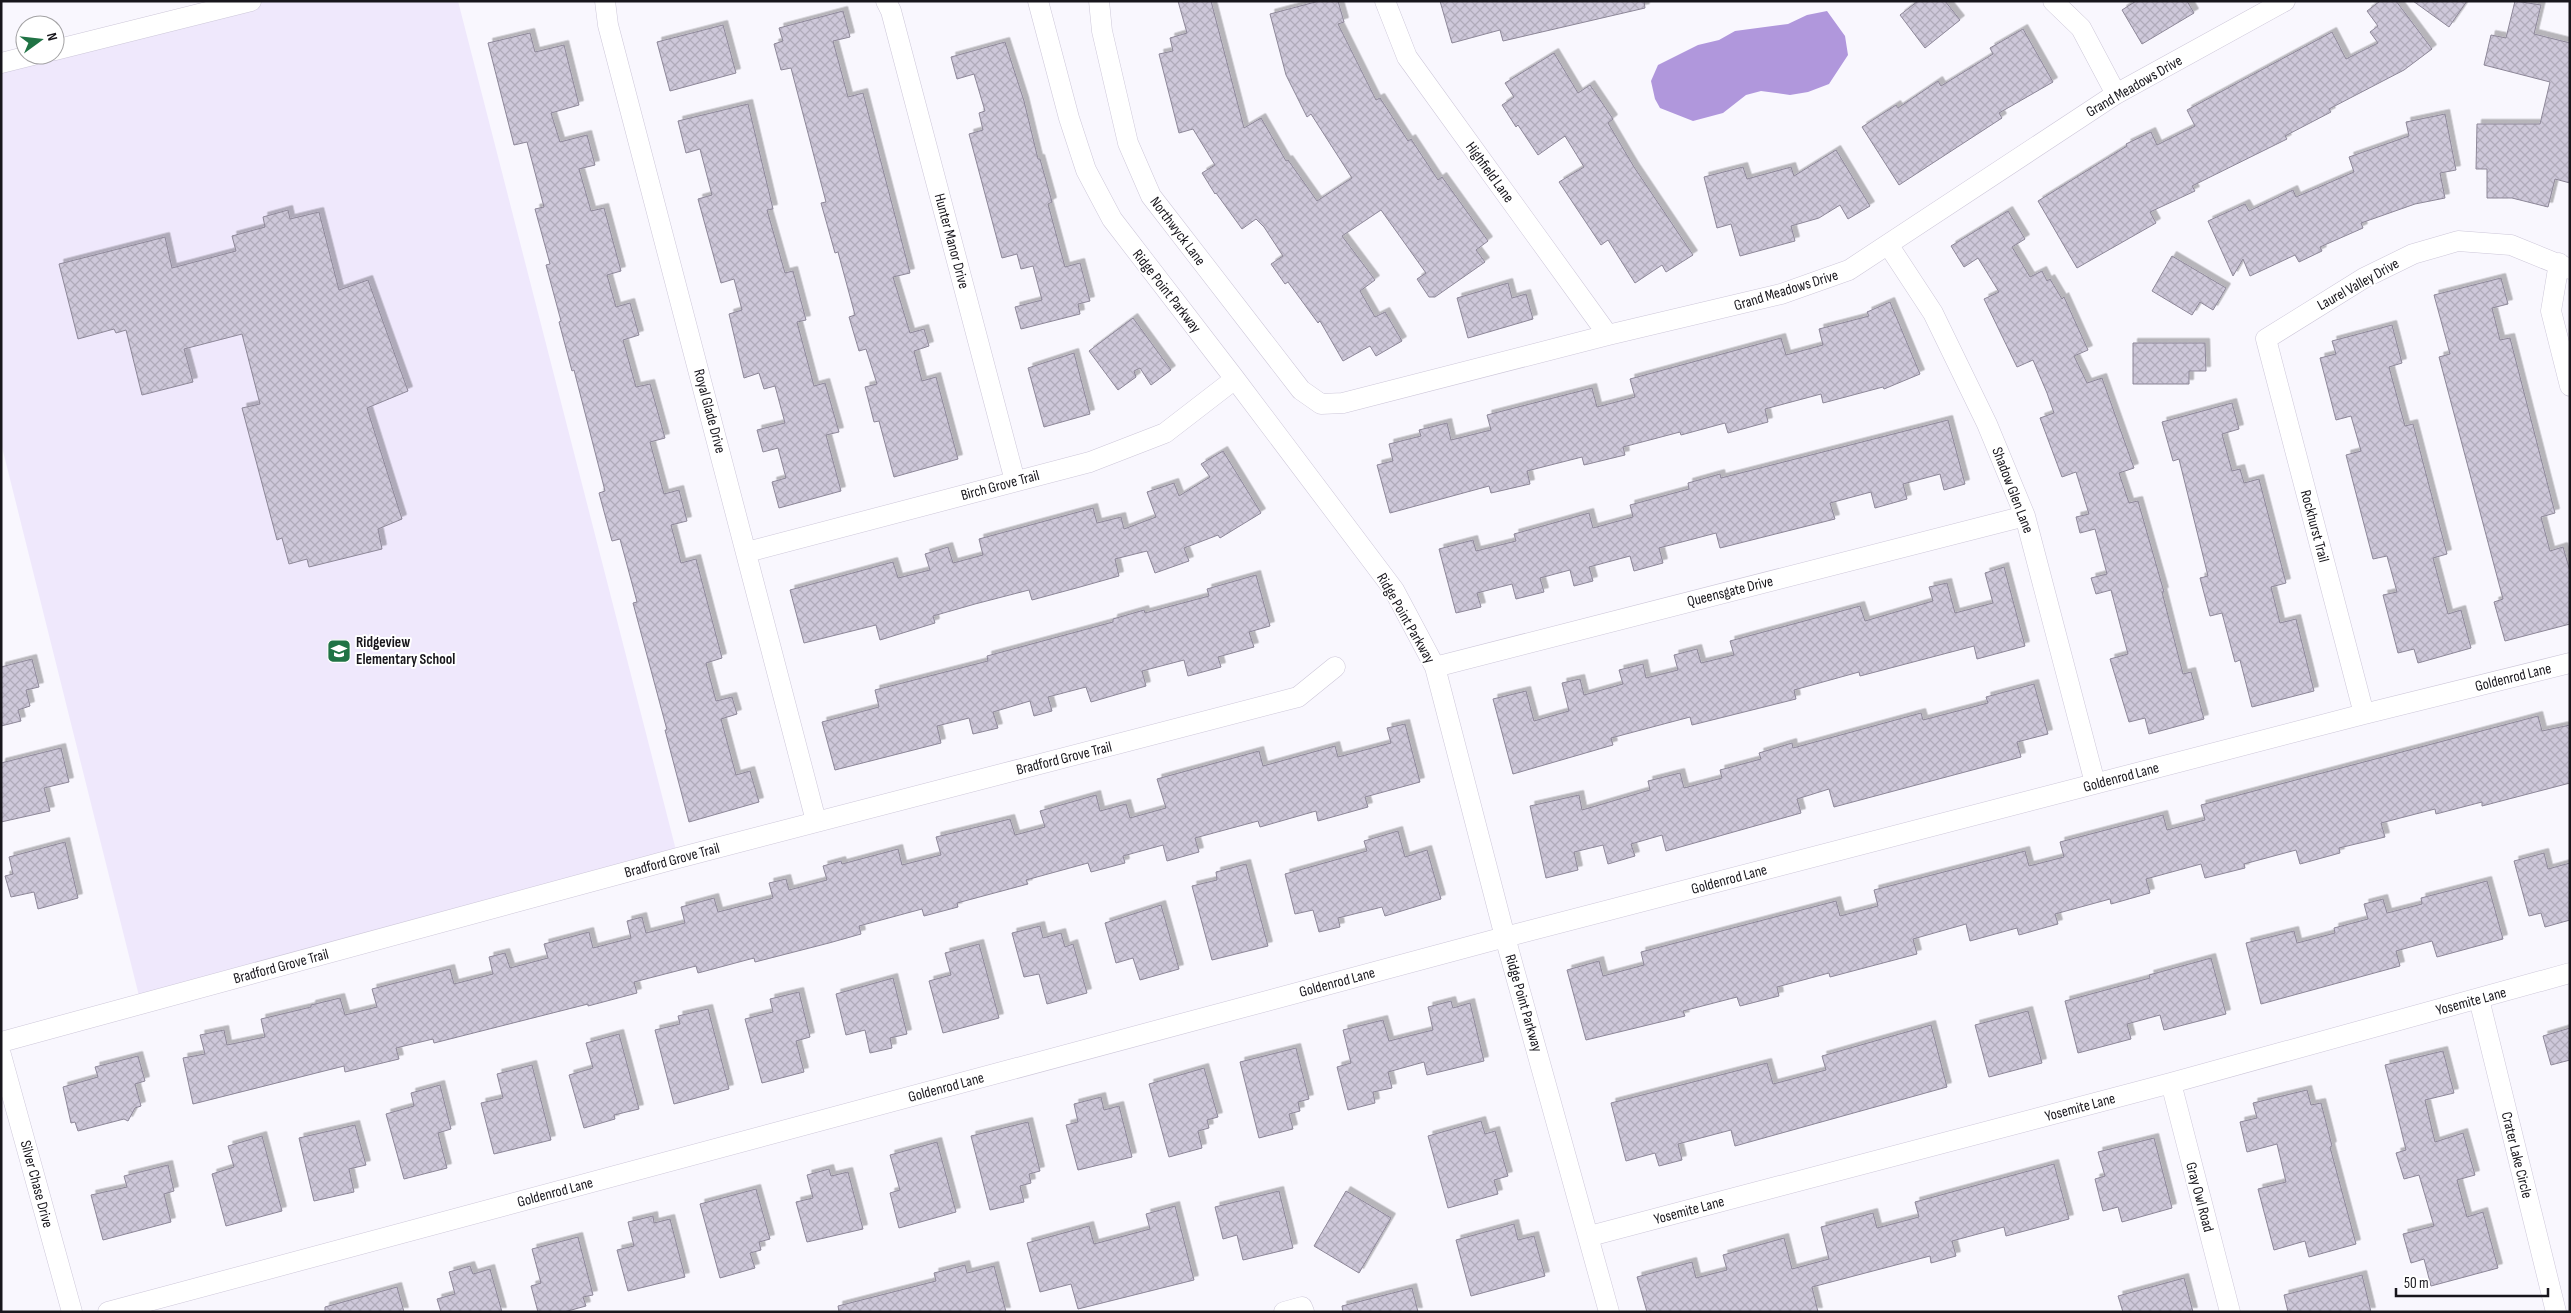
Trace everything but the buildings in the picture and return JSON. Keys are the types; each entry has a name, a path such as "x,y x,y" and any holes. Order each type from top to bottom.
{"street":[{"path":"65,48 251,1"},
{"name":"Royal Glade Drive","path":"605,1 608,24 816,821"},
{"name":"Hunter Manor Drive","path":"886,1 891,11 1015,481"},
{"name":"Northwyck Lane","path":"1099,1 1102,31 1128,143 1151,196 1302,390 1321,404 1343,403"},
{"name":"Highfield Lane","path":"1386,1 1407,57 1608,335"},
{"path":"2053,1 2081,28 2116,94"},
{"name":"Grand Meadows Drive","path":"1343,403 1608,335 1781,294 1849,270 1889,246 2028,151 2116,94 2285,1"},
{"name":"Ridge Point Parkway","path":"1037,2 1069,118 1086,170 1112,220 1236,378 1394,590 1435,667 1505,937 1590,1236 1609,1312"},
{"path":"1,63 15,60"},
{"name":"Laurel Valley Drive","path":"2266,339 2364,278 2413,254 2458,241 2511,245 2565,266"},
{"name":"Shadow Glen Lane","path":"1889,246 1933,313 1987,424 2025,516 2095,783"},
{"path":"2565,266 2550,311 2570,386"},
{"name":"Rockhurst Trail","path":"2266,339 2364,714"},
{"name":"Birch Grove Trail","path":"747,552 1090,462 1165,433 1236,378"},
{"name":"Queensgate Drive","path":"1435,667 2025,516"},
{"name":"Goldenrod Lane","path":"108,1312 1505,937 2095,783 2570,663"},
{"name":"Bradford Grove Trail","path":"1,1042 816,821 1298,697 1335,668"},
{"name":"Yosemite Lane","path":"1590,1236 2171,1083 2570,973"},
{"name":"Crater Lake Circle","path":"2478,999 2556,1312"},
{"name":"Silver Chase Drive","path":"1,1055 72,1312"},
{"name":"Gray Owl Road","path":"2171,1083 2230,1312"}],"shaded area":[{"name":"Ridgeview Elementary School","path":"251,1 458,1 678,858 141,1004 1,443 1,63 15,60 15,65 65,65 65,52"},
{"path":"1827,11 1845,36 1848,55 1829,84 1808,92 1790,95 1761,91 1746,95 1723,113 1693,121 1660,108 1655,99 1651,81 1658,65 1698,45 1719,40 1735,31 1788,24 1807,15"}],"place":[{"name":"Ridgeview Elementary School","path":"339,651"}]}
